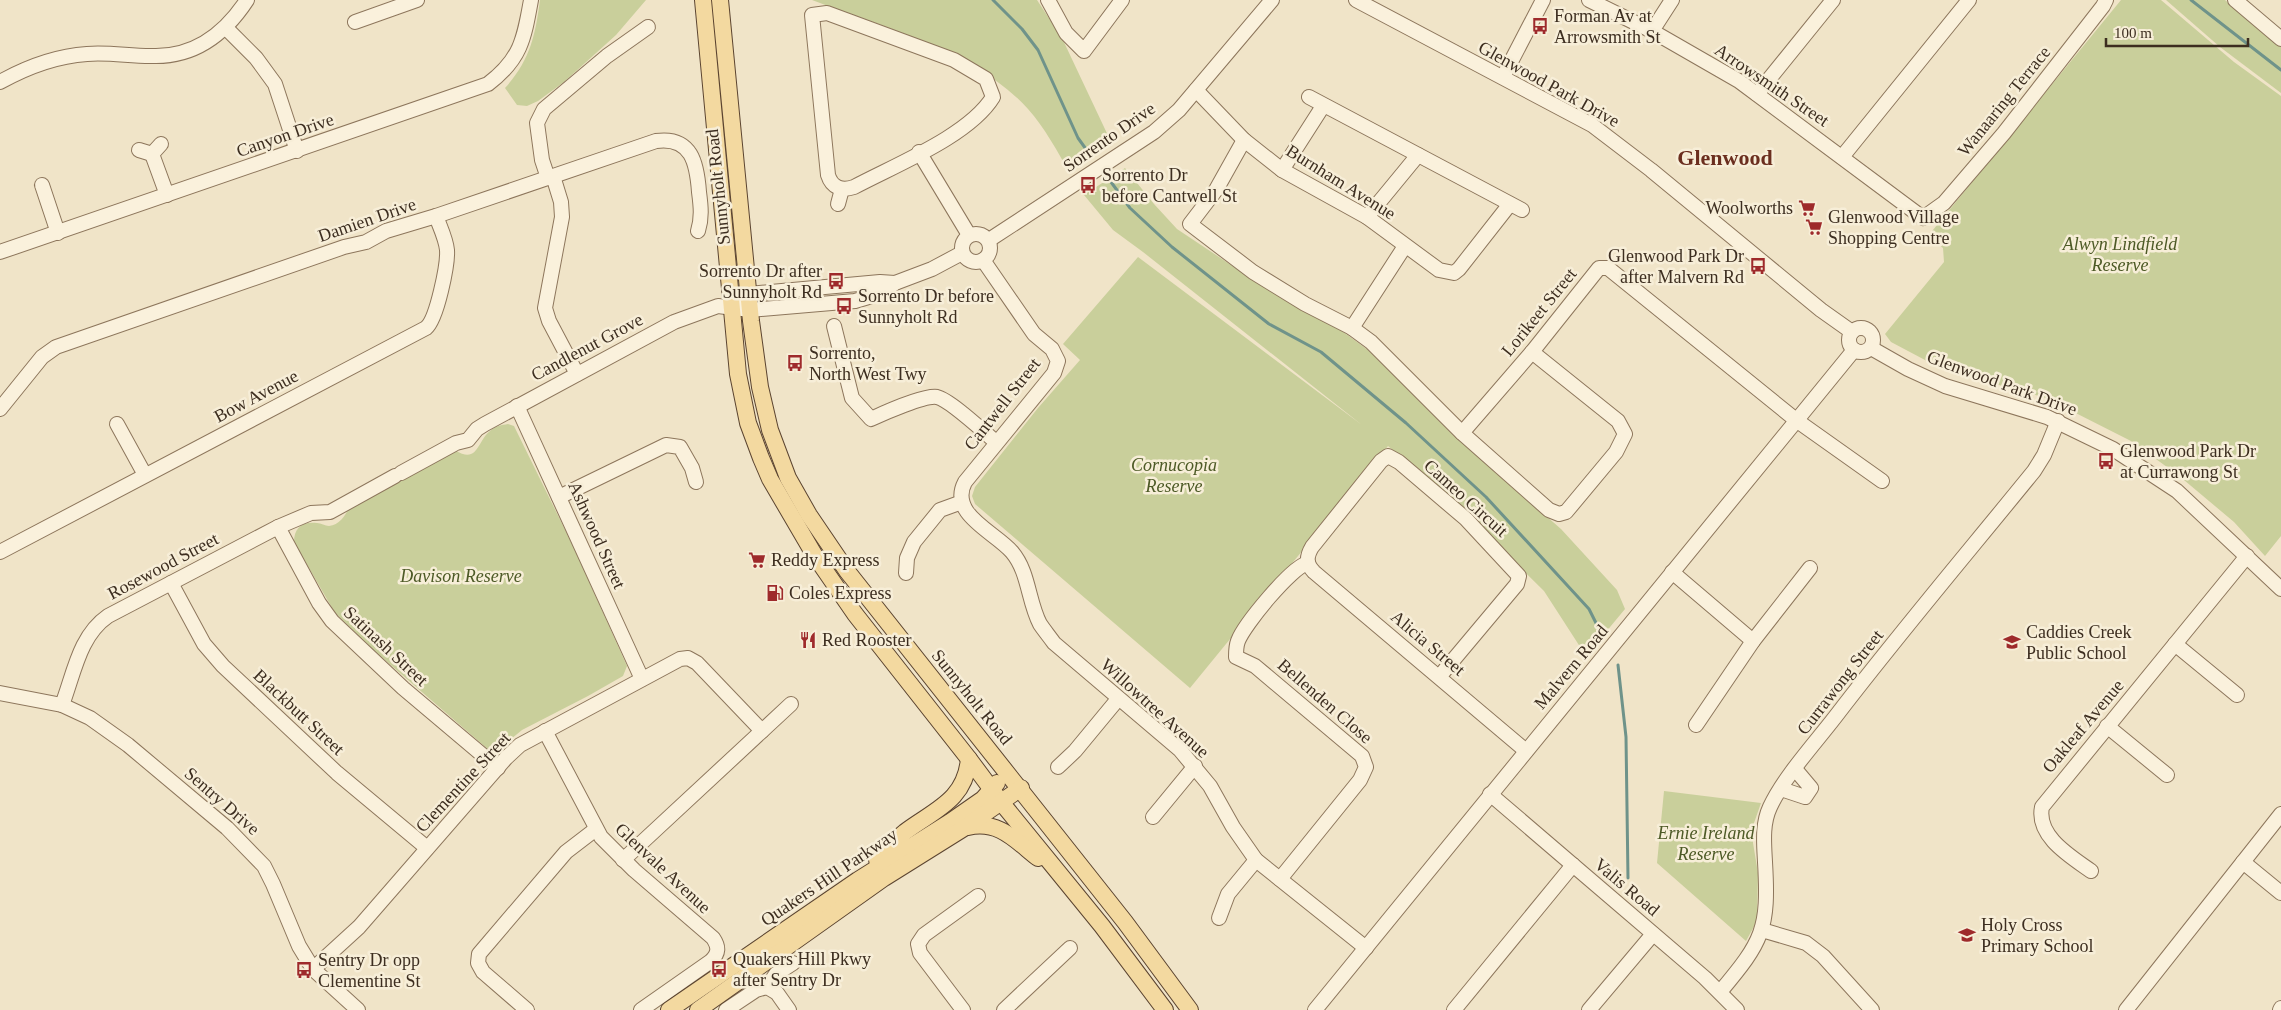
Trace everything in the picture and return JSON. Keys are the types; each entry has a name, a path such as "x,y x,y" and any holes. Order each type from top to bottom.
{"main road":[{"name":"Sunnyholt Road","path":"703,0 738,374 748,423 770,478 802,536 855,614 1165,1010"},
{"name":"Sunnyholt Road","path":"720,0 758,379 766,415 778,453 797,495 847,570 1021,788 1190,1010"},
{"path":"858,880 905,832 946,805 963,783 968,771 969,758"},
{"name":"Quakers Hill Parkway","path":"698,1010 884,878 964,828 996,796 1006,771"},
{"name":"Quakers Hill Parkway","path":"670,1010 858,880 950,822 996,796 1021,788"},
{"path":"964,828 986,825 1005,832 1065,880"}],"street":[{"path":"0,82 26,70 68,56 102,53 174,55 199,46 226,28 247,0"},
{"path":"355,22 417,0"},
{"name":"Canyon Drive","path":"0,252 488,84 509,66 521,47 531,0"},
{"path":"1048,0 1066,33 1084,51 1122,0"},
{"name":"Sorrento Drive","path":"989,240 1144,139 1172,116 1272,0"},
{"name":"Glenwood Park Drive","path":"1356,0 1503,77 1603,133 1821,310 1852,332"},
{"path":"1503,77 1543,0"},
{"name":"Arrowsmith Street","path":"1589,0 1652,31 1739,81 1923,218"},
{"path":"1652,31 1672,0"},
{"path":"1758,94 1833,0"},
{"path":"1842,157 1969,0"},
{"name":"Wanaaring Terrace","path":"1923,218 1944,204 2004,133 2106,0"},
{"path":"2235,0 2281,39"},
{"path":"832,14 954,60 986,79 993,97 982,112 969,124 854,186 842,189 831,183 828,175 812,15 832,14"},
{"path":"577,374 549,321 545,308 562,217 561,202 542,160 537,123 544,109 607,56 648,27"},
{"path":"226,28 256,58 274,84 297,151"},
{"name":"Burnham Avenue","path":"1196,90 1244,140 1282,170 1367,217 1439,270 1454,273 1516,207 1418,156"},
{"path":"1309,97 1418,156 1367,217"},
{"path":"1282,170 1323,106"},
{"name":"Damien Drive","path":"2,404 42,357 56,346 344,247 366,242 386,232 656,141 666,140 678,143 694,157 697,168 702,219 698,231"},
{"path":"1244,140 1216,190 1190,224 1253,272 1305,304 1352,328 1371,342 1462,433 1549,510 1559,514 1566,512 1616,452 1625,434 1618,421 1532,352"},
{"path":"150,150 167,195"},
{"path":"919,152 969,236"},
{"path":"42,185 58,233"},
{"path":"838,204 842,189"},
{"name":"Bow Avenue","path":"0,552 430,325 436,312 447,255 446,244 436,216"},
{"path":"980,234 989,240 990,253 983,260 971,261 962,254 962,243 969,236 980,234"},
{"path":"1352,328 1405,246"},
{"path":"732,308 749,302 880,282 895,283 932,269 962,254"},
{"name":"Cantwell Street","path":"962,502 961,493 965,482 1054,373 1058,361 1052,349 1034,334 983,260"},
{"name":"Lorikeet Street","path":"1462,433 1532,352 1599,268 1608,268 1796,420"},
{"name":"Candlenut Grove","path":"330,512 456,443 468,440 477,429 517,406 674,322 718,306 732,308"},
{"path":"834,326 852,398 871,419 891,410 935,397 946,401 996,442"},
{"path":"1863,327 1870,331 1874,338 1871,348 1864,352 1854,350 1849,339 1852,332 1863,327"},
{"name":"Glenwood Park Drive","path":"1871,348 1908,369 1945,386 2058,421 2113,449 2158,477 2190,502 2281,589"},
{"name":"Malvern Road","path":"1315,1009 1854,350"},
{"name":"Ashwood Street","path":"517,406 642,680"},
{"path":"1796,420 1882,481"},
{"name":"Currawong Street","path":"1720,992 1754,948 1762,930 1767,892 1764,824 1770,807 1795,769 1855,691 2034,471 2044,455 2058,421"},
{"path":"117,424 145,475"},
{"path":"559,497 666,445 680,448 692,468 696,482"},
{"name":"Cameo Circuit","path":"1308,563 1307,557 1312,547 1381,461 1388,456 1399,462 1466,519 1518,573 1520,580 1439,677"},
{"path":"906,573 908,553 914,542 940,510 962,502"},
{"name":"Willowtree Avenue","path":"962,502 970,516 1007,546 1017,560 1040,623 1054,643 1180,750 1195,766 1256,860 1366,948"},
{"name":"Rosewood Street","path":"62,705 84,644 96,625 108,616 278,527 311,513 330,512"},
{"name":"Satinash Street","path":"278,527 319,602 332,621 410,694 498,768"},
{"name":"Oakleaf Avenue","path":"2091,871 2071,857 2046,833 2043,828 2041,812 2046,800 2247,556"},
{"name":"Bellenden Close","path":"1280,879 1360,780 1366,767 1365,761 1255,666 1236,657 1238,641 1254,616 1295,570 1308,563"},
{"name":"Alicia Street","path":"1308,563 1314,572 1526,751"},
{"path":"1696,725 1752,641 1810,568"},
{"path":"1672,572 1752,641"},
{"name":"Blackbutt Street","path":"171,582 204,644 223,666 337,773 427,848"},
{"path":"2175,644 2237,695"},
{"name":"Clementine Street","path":"313,969 360,927 427,848 520,745 680,659 691,658 698,663 762,731"},
{"name":"Sentry Drive","path":"0,692 62,705 90,718 113,732 227,828 254,854 273,884 299,946 313,969 350,1007"},
{"path":"1058,767 1075,752 1118,699"},
{"path":"623,860 791,704"},
{"path":"2107,726 2167,775"},
{"name":"Glenvale Avenue","path":"545,731 596,830 623,860 713,938 718,950 711,961 641,1010"},
{"path":"1152,817 1195,766"},
{"path":"1781,789 1805,797 1809,793 1811,788 1795,769"},
{"name":"Valis Road","path":"1490,794 1720,992 1737,1010"},
{"path":"2126,1010 2281,814"},
{"path":"527,1010 483,972 478,963 479,954 566,852 578,841 596,830"},
{"path":"1219,918 1228,894 1256,860"},
{"path":"2243,862 2281,893"},
{"path":"1454,1010 1573,866"},
{"path":"963,1010 920,953 918,944 924,935 978,896"},
{"path":"1762,930 1806,943 1823,956 1872,1010"},
{"path":"1589,1010 1653,934"},
{"path":"1004,1010 1070,948"},
{"path":"726,1010 756,990 767,987 776,974 793,963"},
{"path":"767,987 777,993 789,1010"}],"green space":[{"path":"540,0 646,0 616,35 564,82 538,101 527,106 517,105 505,88 526,58 536,25"},
{"path":"812,0 1037,0 1062,38 1112,144 1070,173 1045,132 1028,109 1007,89 983,72 928,43"},
{"name":"Alwyn Lindfield Reserve","path":"2121,0 2161,0 2234,62 2281,96 2281,536 2265,556 2234,522 2178,475 2131,441 2046,398 1942,369 1891,342 1885,334 1944,262 1943,248 1928,236"},
{"path":"2166,0 2225,0 2281,47 2281,93 2220,47"},
{"name":"Cornucopia Reserve","path":"1125,168 1177,229 1246,275 1342,331 1368,350 1453,435 1561,529 1617,590 1625,609 1586,656 1544,591 1454,502 1388,446 1190,688 975,504 972,496 975,487 1038,408 1080,360 1063,344 1138,257 1362,425 1113,230 1084,195"},
{"name":"Davison Reserve","path":"508,424 514,426 573,546 627,666 623,676 522,730 500,748 490,751 378,654 335,613 294,542 294,537 297,529 303,524 318,523 329,526 336,524 344,517 349,508 455,450 468,455 473,453 492,429"},
{"name":"Ernie Ireland Reserve","path":"1664,791 1761,803 1754,823 1753,843 1758,873 1757,921 1746,941 1657,863"}],"waterway":[{"path":"993,0 1022,29 1038,50 1078,138 1091,156"},
{"path":"2191,0 2281,70"},
{"path":"1111,182 1130,208 1172,247 1269,324 1321,352 1406,423 1486,497 1589,609 1601,633"},
{"path":"1618,665 1626,737 1628,878"}],"place":[{"name":"Forman Av at Arrowsmith St","path":"1540,26"},
{"name":"Sorrento Dr before Cantwell St","path":"1088,185"},
{"name":"Woolworths","path":"1807,208"},
{"name":"Glenwood Village Shopping Centre","path":"1814,227"},
{"name":"Glenwood Park Dr after Malvern Rd","path":"1758,266"},
{"name":"Sorrento Dr after Sunnyholt Rd","path":"836,281"},
{"name":"Sorrento Dr before Sunnyholt Rd","path":"844,306"},
{"name":"Sorrento, North West Twy","path":"795,363"},
{"name":"Glenwood Park Dr at Currawong St","path":"2106,461"},
{"name":"Reddy Express","path":"757,560"},
{"name":"Coles Express","path":"775,593"},
{"name":"Red Rooster","path":"808,640"},
{"name":"Caddies Creek Public School","path":"2012,642"},
{"name":"Holy Cross Primary School","path":"1967,935"},
{"name":"Quakers Hill Pkwy after Sentry Dr","path":"719,969"},
{"name":"Sentry Dr opp Clementine St","path":"304,970"}],"district":[{"name":"Glenwood","path":"1725,157"}]}
